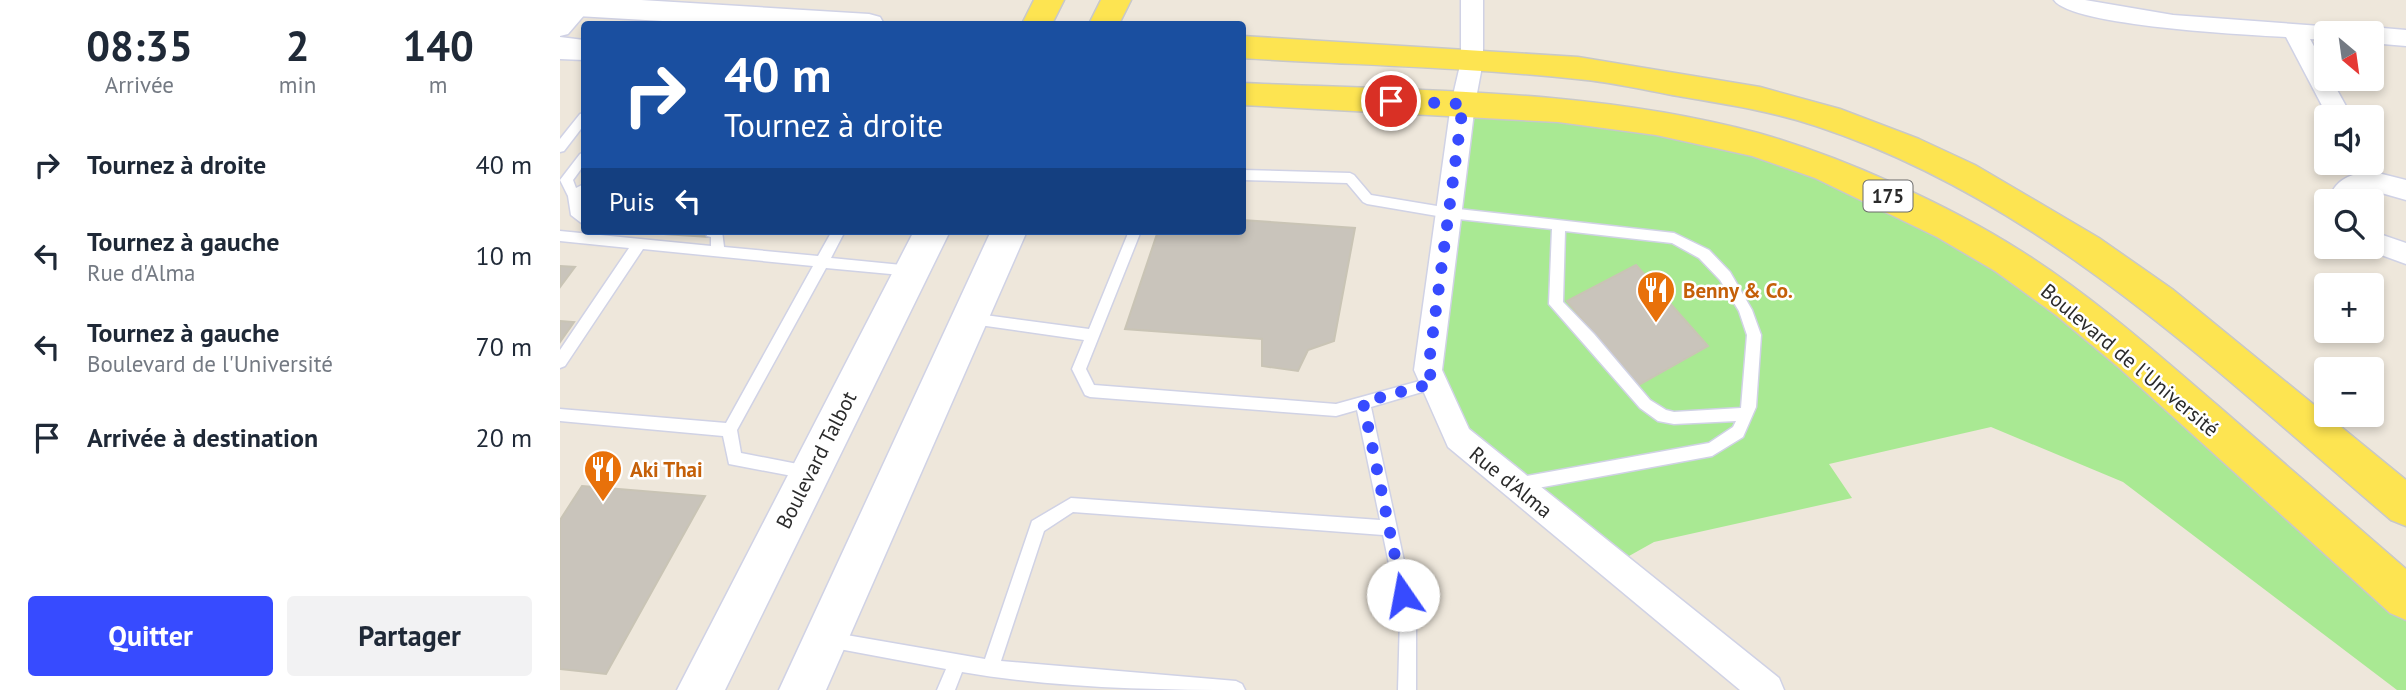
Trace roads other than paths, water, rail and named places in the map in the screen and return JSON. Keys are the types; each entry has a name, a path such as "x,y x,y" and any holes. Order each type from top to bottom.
{"main road":[{"path":"1038,21 1049,0"},
{"path":"1106,21 1116,0"},
{"path":"576,4 825,21"},
{"name":"175","path":"1246,47 1578,68 1760,98 1828,117 1907,148 1963,174 2086,248 2159,300 2406,506"},
{"path":"560,48 581,50"},
{"name":"Boulevard de l'Université","path":"1246,94 1558,110 1656,122 1756,145 1827,169 1950,226 2008,261 2069,304 2130,353 2406,598"},
{"name":"Boulevard Talbot","path":"699,690 930,235"},
{"path":"802,690 1007,235"}],"street":[{"name":"Rue d'Alma","path":"1472,0 1472,61 1463,104 1428,370 1458,438 1767,690"},
{"path":"2065,0 2078,6 2173,22 2314,31"},
{"path":"560,29 576,4"},
{"path":"2294,30 2334,105"},
{"path":"2384,36 2406,37"},
{"path":"2347,189 2365,175"},
{"path":"2374,175 2406,190"},
{"path":"2384,246 2406,254"}],"lane":[{"path":"560,148 581,121"},
{"path":"581,161 566,179 579,192 577,215 581,218"},
{"path":"1246,174 1350,178 1367,199 1449,213 1674,238 1704,254 1725,276 1745,310 1754,335 1754,372 1746,414 1738,432 1713,449 1515,485"},
{"path":"1559,225 1556,304 1645,404 1663,416 1674,418 1746,414"},
{"path":"717,235 719,251"},
{"path":"810,472 734,458 730,430 837,235"},
{"path":"1133,235 1079,369 1090,391 1336,410 1434,383"},
{"path":"560,236 912,271"},
{"path":"560,362 640,243"},
{"path":"969,319 1093,335"},
{"path":"1363,402 1408,617 1407,690"},
{"path":"560,415 730,430"},
{"path":"990,668 1038,526 1072,505 1389,528"},
{"path":"825,639 990,668 1236,690"},
{"path":"946,690 957,663"}],"place":[{"name":"Benny & Co.","path":"1656,324"},
{"name":"Aki Thai","path":"603,503"}]}
